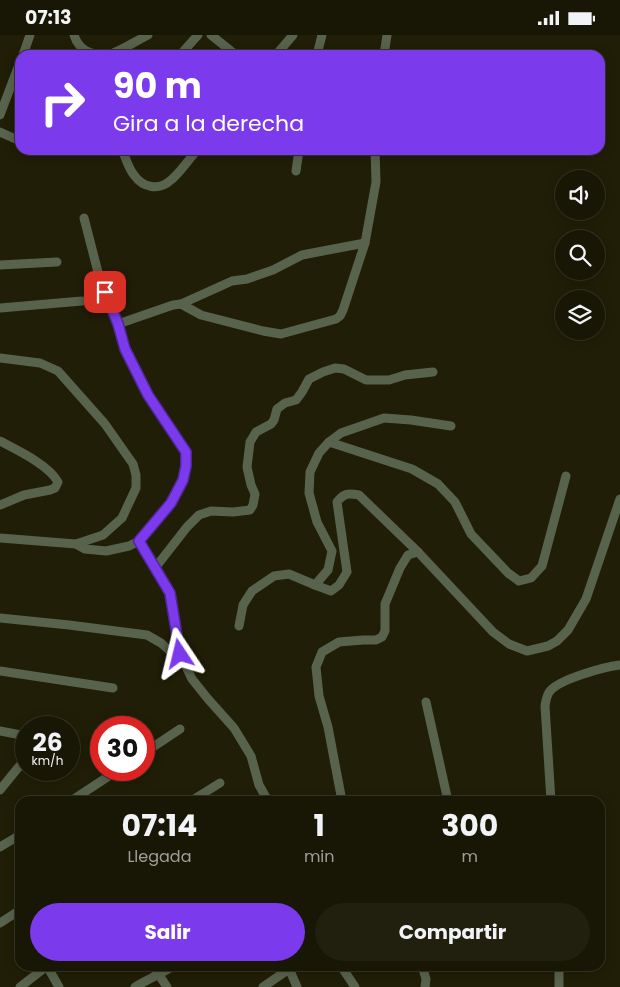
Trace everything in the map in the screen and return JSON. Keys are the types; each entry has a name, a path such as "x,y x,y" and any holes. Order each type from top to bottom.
{"street":[{"path":"25,50 30,35"},
{"path":"74,35 84,50"},
{"path":"118,50 148,35"},
{"path":"184,50 198,35"},
{"path":"211,35 230,50"},
{"path":"280,50 293,35"},
{"path":"318,50 322,35"},
{"path":"385,50 387,35"},
{"path":"0,115 15,75"},
{"path":"0,132 15,139"},
{"path":"124,155 132,174 140,182 150,187 160,186 171,181 193,155"},
{"path":"296,171 298,155"},
{"path":"181,305 201,315 281,334 336,319 340,316 366,243 376,182 375,155"},
{"path":"76,544 85,549 106,551 128,546 139,541 171,503 183,480 186,466 186,452 148,395 125,349 118,324 99,276 84,218"},
{"path":"118,324 173,305 181,305 232,281 246,279 273,270 302,255 366,243"},
{"path":"0,265 57,262"},
{"path":"0,308 82,301"},
{"path":"0,358 40,363 58,371 105,424 133,464 136,475 136,487 122,517 103,535 76,544 0,538"},
{"path":"155,568 186,527 199,515 211,511 233,512 250,510 255,494 247,467 250,442 256,432 271,424 278,409 284,403 296,400 310,379 322,372 335,368 344,369 366,380 388,380 405,375 433,372"},
{"path":"315,585 328,569 332,551 317,521 309,493 310,472 319,453 341,433 384,418 451,426"},
{"path":"0,441 38,462 55,476 58,481 55,488 24,495 0,505"},
{"path":"329,442 412,469 438,485 455,502 472,534 508,573 519,581 531,578 542,566 566,477"},
{"path":"239,626 243,605 252,591 274,576 289,573 331,591 339,585 347,572 337,502 342,496 350,493 359,495 418,552 493,632 509,644 526,651 548,646 557,641 568,630 586,599 620,499"},
{"path":"139,541 170,593 180,654 192,679 234,728 251,757 259,785 265,796"},
{"path":"341,796 328,727 319,696 316,667 322,652 339,642 376,640 382,637 385,631 385,604 400,568 408,555 418,552"},
{"path":"0,618 147,635 161,643 186,666"},
{"path":"551,796 546,698 555,687 564,682 606,667 620,665"},
{"path":"0,671 113,687"},
{"path":"426,702 447,796"},
{"path":"155,746 180,729"},
{"path":"0,731 15,734"},
{"path":"0,790 15,772"},
{"path":"79,796 101,781"},
{"path":"199,796 220,783"},
{"path":"0,847 15,838"},
{"path":"0,923 15,913"},
{"path":"20,987 41,971"},
{"path":"50,971 59,987"},
{"path":"156,971 167,987"},
{"path":"136,987 165,971"},
{"path":"263,987 284,971"},
{"path":"289,971 297,987"},
{"path":"345,971 355,987"},
{"path":"424,971 426,979 425,987"},
{"path":"559,971 559,987"}],"route":[{"path":"105,292 118,324 125,349 148,395 186,452 183,480 171,503 139,541 170,593 180,654"}]}
